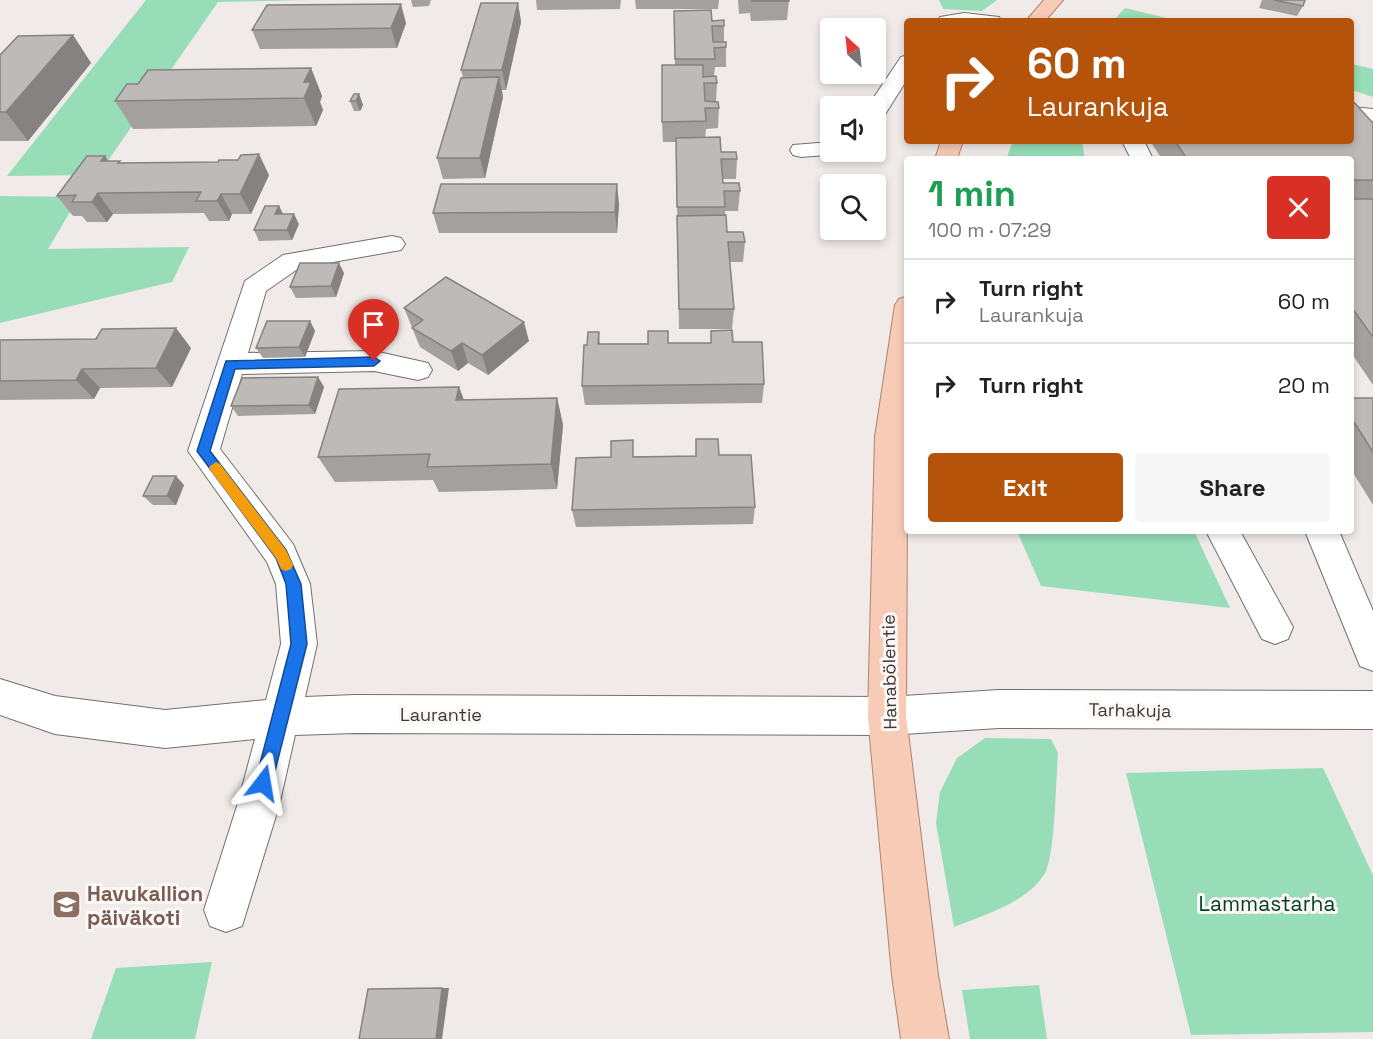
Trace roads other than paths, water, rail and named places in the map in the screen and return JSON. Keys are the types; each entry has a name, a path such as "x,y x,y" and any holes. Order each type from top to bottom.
{"main road":[{"path":"1038,18 1054,0"},
{"name":"Hanabölentie","path":"904,334 890,437 887,716 915,975 925,1039"}],"street":[{"path":"955,18 971,18"},
{"path":"886,96 904,67"},
{"path":"801,150 820,149"},
{"path":"226,910 258,806 299,644 293,584 281,554 204,451 254,287 292,261 392,244"},
{"path":"230,364 374,361 418,370"},
{"path":"1225,534 1275,627"},
{"path":"1323,534 1373,654"},
{"name":"Laurantie","path":"0,697 55,716 165,729 281,717 355,714 887,716"},
{"name":"Tarhakuja","path":"887,716 999,708 1137,711 1373,710"}],"place":[{"name":"Havukallion päiväkoti","path":"66,905"}],"park label":[{"name":"Lammastarha","path":"1267,903"}]}
